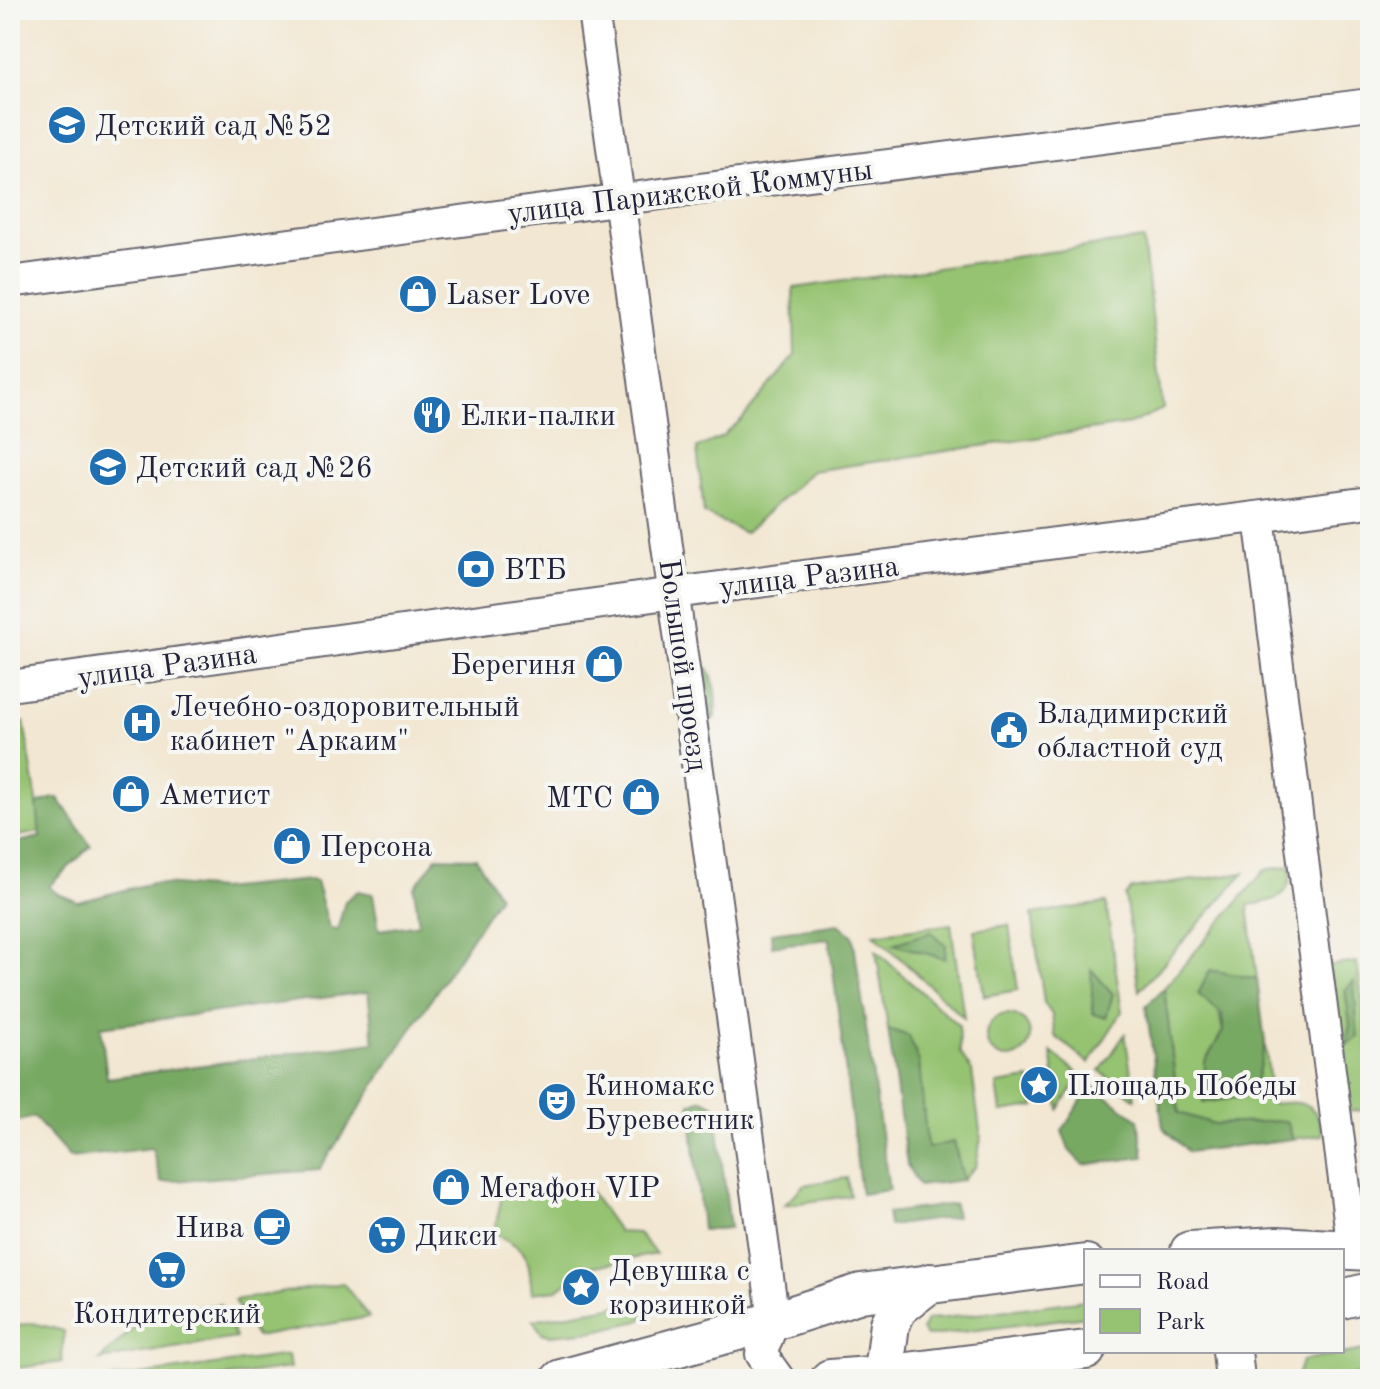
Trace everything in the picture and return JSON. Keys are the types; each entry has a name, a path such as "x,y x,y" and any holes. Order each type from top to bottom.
{"main road":[{"path":"1227,1249 1277,1246 1341,1249"},
{"path":"565,1379 774,1321 861,1293 1084,1264"},
{"path":"883,1377 887,1341 898,1308 930,1283"},
{"path":"1344,1298 1370,1292"},
{"path":"830,1379 883,1377 1084,1350"},
{"path":"1232,1353 1235,1379"}],"street":[{"name":"Большой проезд","path":"593,10 774,1321"},
{"name":"улица Парижской Коммуны","path":"10,282 1370,104"},
{"name":"улица Разина","path":"10,686 674,593 1370,502"},
{"path":"1259,517 1337,1125 1362,1250"},
{"path":"774,1321 761,1354 779,1379"}],"green space":[{"path":"1143,239 1163,409 1130,424 812,471 745,533 704,513 697,448 722,437 743,418 795,355 793,288"},
{"path":"708,668 716,694 717,708 713,720 707,708 699,671"},
{"path":"24,722 42,832 10,837 10,724"},
{"path":"58,798 91,846 49,886 56,893 78,902 152,883 219,889 310,880 316,881 329,927 337,931 345,901 358,891 373,894 379,930 419,924 414,888 437,857 476,858 499,896 319,1170 161,1182 152,1148 70,1158 34,1117 10,1123 10,1055 16,1047 10,1035 10,844 40,837 37,804","holes":["368,992 374,1042 107,1078 101,1027"]},
{"path":"1290,866 1289,885 1285,892 1273,900 1248,905 1257,979 1210,970 1223,1031 1205,1062 1253,1095 1265,1042 1272,1104 1307,1106 1313,1109 1321,1124 1323,1135 1293,1139 1286,1121 1214,1124 1179,1113 1164,988 1265,870"},
{"path":"1244,873 1139,991 1125,896 1132,889"},
{"path":"1106,903 1122,1012 1089,1063 1055,1036 1052,1015 1044,1003 1032,914"},
{"path":"839,924 853,936 889,1190 861,1194 829,939 772,946 771,933"},
{"path":"951,924 964,1018 874,934"},
{"path":"1009,925 1018,990 984,996 974,930"},
{"path":"931,932 946,945 945,959 893,944"},
{"path":"876,951 959,1026 960,1053 972,1071 981,1138 976,1166 963,1180 954,1142 927,1149 919,1062 909,1036 888,1029"},
{"path":"1357,962 1370,1060 1370,1109 1347,1112 1328,966"},
{"path":"1091,969 1113,994 1106,1018 1093,1014"},
{"path":"1210,970 1257,979 1265,1042 1253,1095 1203,1103 1205,1062 1223,1031 1222,1014 1198,994"},
{"path":"1354,981 1358,1037 1346,1045 1350,1024 1345,990"},
{"path":"1164,988 1179,1113 1214,1124 1286,1121 1293,1139 1188,1152 1163,1127 1146,1006"},
{"path":"1008,1014 1024,1020 1030,1036 1024,1052 1008,1058 992,1052 986,1036 992,1020"},
{"path":"888,1029 909,1036 919,1062 927,1148 954,1142 963,1180 919,1186 907,1165"},
{"path":"1125,1034 1135,1099 1100,1071"},
{"path":"1051,1052 1081,1076 1059,1109"},
{"path":"1030,1079 1035,1107 1001,1112 997,1084"},
{"path":"1091,1085 1138,1119 1144,1157 1083,1165 1069,1150 1062,1131"},
{"path":"702,1099 715,1105 730,1228 702,1230 690,1104"},
{"path":"847,1178 850,1196 784,1205 804,1185"},
{"path":"504,1185 545,1193 587,1187 619,1232 638,1233 656,1254 586,1268 557,1290 532,1293 525,1256 515,1244 494,1234"},
{"path":"954,1204 956,1217 889,1226 887,1213"},
{"path":"343,1283 369,1317 256,1337 234,1300"},
{"path":"659,1299 660,1307 639,1321 595,1331 550,1335 542,1333 533,1320"},
{"path":"1084,1300 1084,1316 926,1336 922,1330 929,1320"},
{"path":"220,1304 236,1338 100,1360 148,1314"},
{"path":"33,1323 64,1331 62,1362 10,1369 10,1327"},
{"path":"1370,1349 1370,1373 1334,1379 1296,1379 1302,1361"},
{"path":"288,1355 290,1368 210,1379 111,1379"}],"place":[{"name":"Детский сад №52","path":"67,125"},
{"name":"Laser Love","path":"418,294"},
{"name":"Елки-палки","path":"432,415"},
{"name":"Детский сад №26","path":"108,467"},
{"name":"ВТБ","path":"476,569"},
{"name":"Берегиня","path":"604,664"},
{"name":"Лечебно-оздоровительный кабинет \"Аркаим\"","path":"142,723"},
{"name":"Владимирский областной суд","path":"1009,730"},
{"name":"Аметист","path":"131,794"},
{"name":"МТС","path":"641,797"},
{"name":"Персона","path":"292,846"},
{"name":"Площадь Победы","path":"1039,1085"},
{"name":"Киномакс Буревестник","path":"557,1102"},
{"name":"Мегафон VIP","path":"451,1187"},
{"name":"Нива","path":"272,1227"},
{"name":"Дикси","path":"387,1235"},
{"name":"Кондитерский","path":"167,1270"},
{"name":"Девушка с корзинкой","path":"581,1287"}]}
